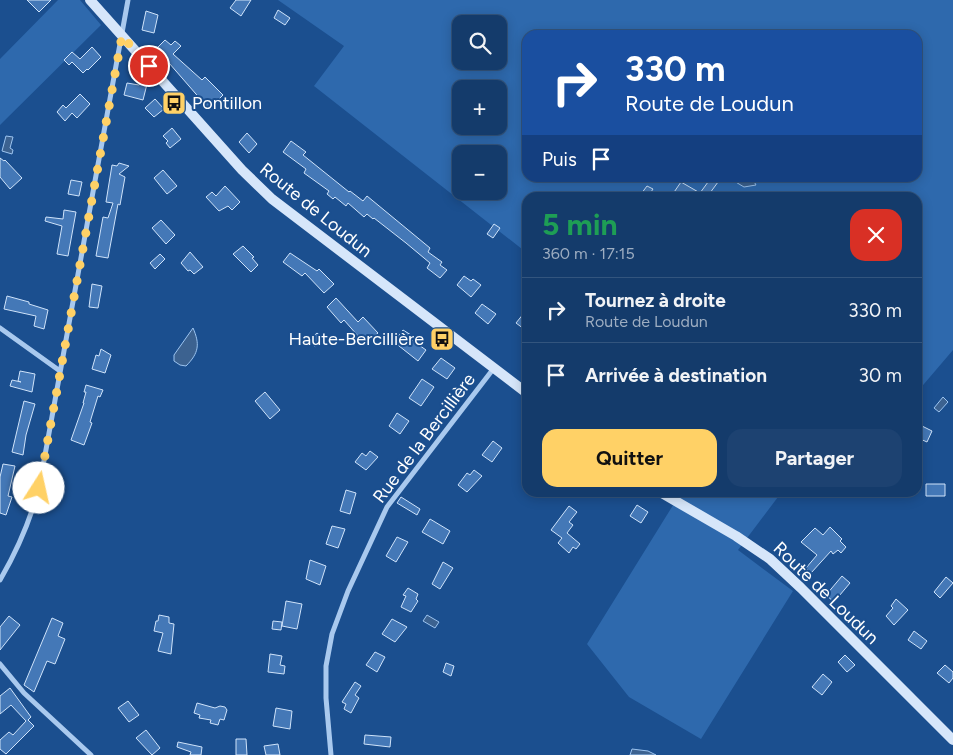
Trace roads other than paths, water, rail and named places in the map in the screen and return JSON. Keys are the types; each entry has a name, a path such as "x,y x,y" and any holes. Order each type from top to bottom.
{"main road":[{"name":"Route de Loudun","path":"90,0 242,170 272,199 522,389"},
{"name":"Route de Loudun","path":"669,497 736,536 776,564 953,740"}],"street":[{"path":"0,580 23,538 33,512 39,488 128,0"},
{"path":"0,328 60,371"},
{"name":"Rue de la Bercillière","path":"331,755 326,698 326,666 332,634 348,590 387,507 494,368"},
{"path":"0,664 24,693 91,755"}],"place":[{"name":"Pontillon","path":"174,103"},
{"name":"Haute-Bercillière","path":"442,339"}]}
